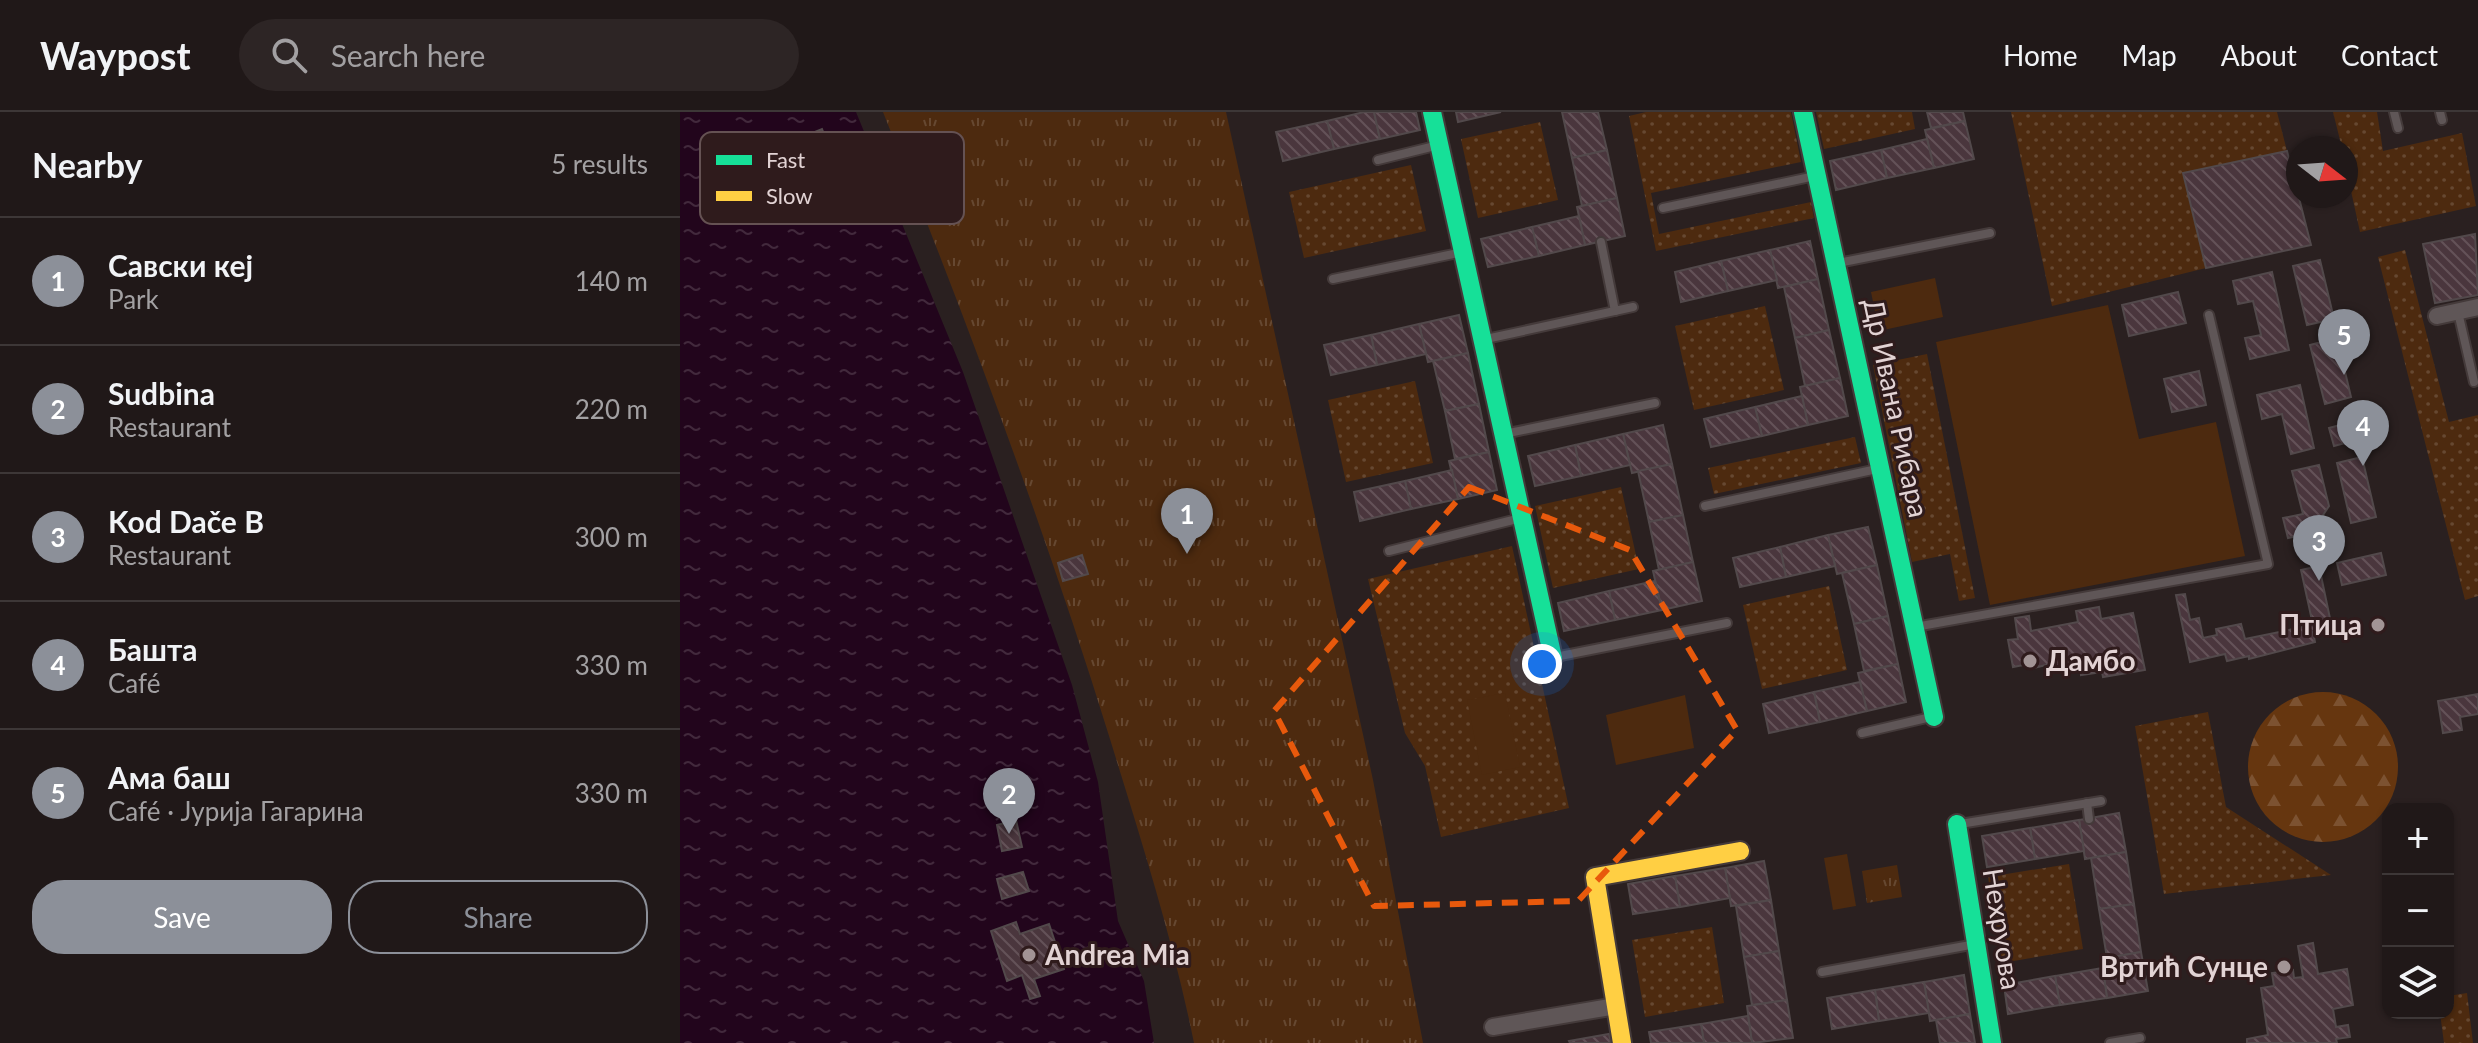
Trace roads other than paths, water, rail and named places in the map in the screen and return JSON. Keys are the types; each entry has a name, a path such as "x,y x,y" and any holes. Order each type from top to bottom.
{"street":[{"path":"1432,112 1553,658"},
{"name":"Др Ивана Рибара","path":"1803,112 1934,717"},
{"path":"2437,316 2478,307"},
{"name":"Нехруова","path":"1957,824 1992,1043"},
{"path":"1622,1043 1595,877 1740,851"},
{"path":"1493,1027 1616,1006"}],"lane":[{"path":"2394,112 2398,128"},
{"path":"1378,160 1440,145"},
{"path":"1663,208 1817,175"},
{"path":"1837,263 1990,233"},
{"path":"1601,242 1615,311"},
{"path":"1333,279 1464,251"},
{"path":"1481,340 1633,307"},
{"path":"2458,312 2474,382"},
{"path":"1914,627 2268,564 2209,315"},
{"path":"1503,434 1655,403"},
{"path":"1705,506 1880,468"},
{"path":"1389,551 1522,518"},
{"path":"1553,658 1727,623"},
{"path":"1862,733 1934,717"},
{"path":"1957,824 2101,801"},
{"path":"2087,803 2089,819"},
{"path":"1822,972 1976,944"},
{"path":"2110,1043 2140,1038"}],"water":[{"path":"680,112 856,112 864,132 700,132 700,224 902,224 963,372 1072,685 1098,782 1118,921 1144,981 1154,1043 680,1043"}],"place":[{"name":"Ама баш","path":"2344,375"},
{"name":"Башта","path":"2363,466"},
{"name":"Савски кеј","path":"1187,554"},
{"name":"Kod Dače B","path":"2319,581"},
{"name":"Птица","path":"2378,625"},
{"name":"Дамбо","path":"2030,661"},
{"name":"Sudbina","path":"1009,834"},
{"name":"Andrea Mia","path":"1029,955"},
{"name":"Вртић Сунце","path":"2284,967"}]}
